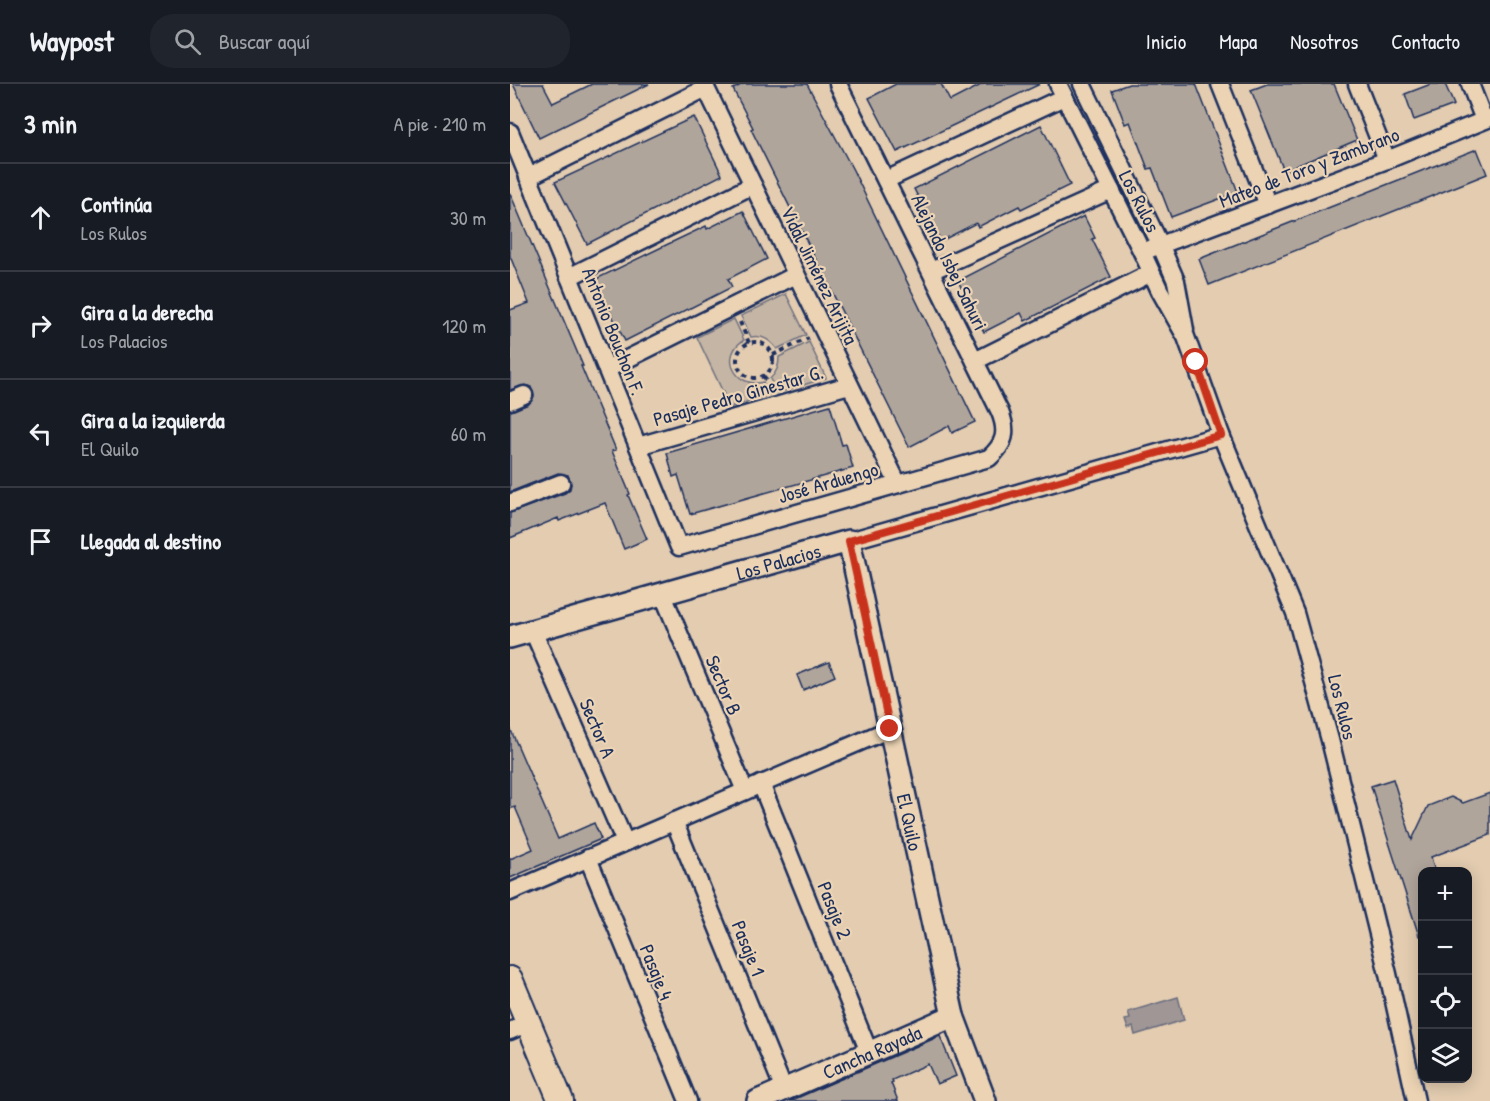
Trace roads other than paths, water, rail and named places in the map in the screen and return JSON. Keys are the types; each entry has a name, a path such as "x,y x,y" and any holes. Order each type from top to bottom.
{"main road":[{"path":"510,979 519,1027 561,1101"}],"street":[{"name":"Alejando Isbej Sahuri","path":"838,84 1005,423 1006,432 1003,442 998,451 989,458"},
{"name":"Los Rulos","path":"1082,84 1176,281 1186,337"},
{"path":"1220,84 1268,205"},
{"path":"1357,84 1387,159"},
{"path":"1470,84 1487,119"},
{"path":"528,177 705,86"},
{"name":"Vidal Jiménez Arijita","path":"705,86 898,484"},
{"name":"Los Rulos","path":"1061,90 1151,273 1186,337 1221,435 1295,613 1310,663 1385,962 1416,1101"},
{"path":"886,180 1061,90"},
{"name":"Mateo de Toro y Zambrano","path":"1142,252 1487,119"},
{"name":"Antonio Bouchon F.","path":"510,132 679,547"},
{"path":"569,276 753,185"},
{"path":"931,272 1111,190"},
{"path":"975,361 1151,273"},
{"path":"607,369 796,275"},
{"name":"Pasaje Pedro Ginestar G.","path":"638,447 849,385"},
{"name":"Los Palacios","path":"510,637 1221,435"},
{"name":"José Arduengo","path":"679,547 989,458"},
{"path":"510,503 561,483"},
{"name":"El Quilo","path":"849,541 953,1016 985,1101"},
{"name":"Sector B","path":"663,595 745,791"},
{"name":"Sector A","path":"533,631 625,842"},
{"path":"510,892 890,729"},
{"name":"Pasaje 2","path":"761,784 870,1052"},
{"name":"Pasaje 1","path":"674,821 784,1090"},
{"name":"Pasaje 4","path":"588,858 688,1101"},
{"name":"Cancha Rayada","path":"758,1101 953,1016"}]}
